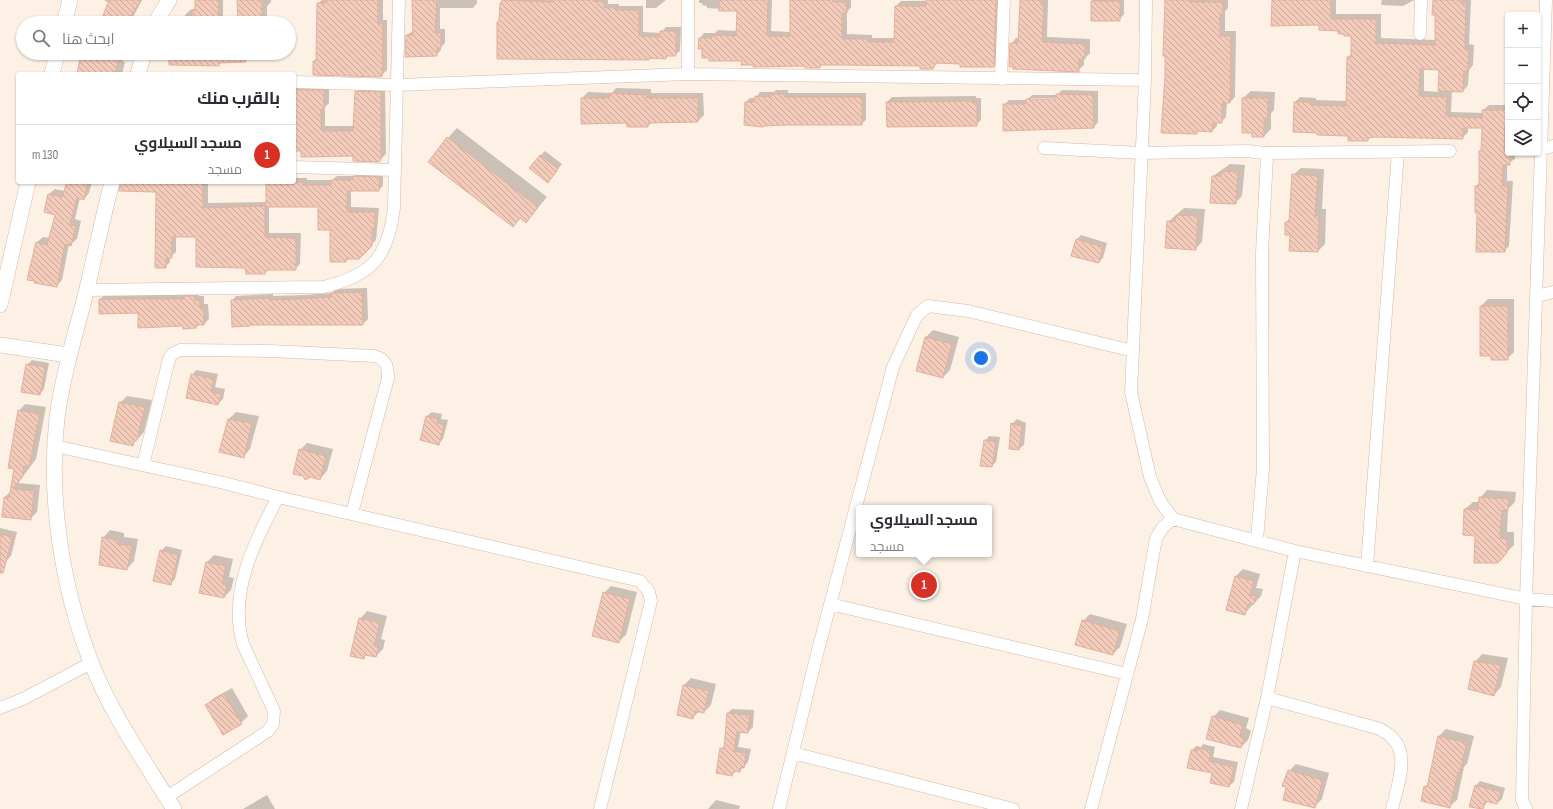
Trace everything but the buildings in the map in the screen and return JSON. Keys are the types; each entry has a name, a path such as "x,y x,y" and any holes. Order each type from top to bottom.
{"street":[{"path":"66,16 70,0"},
{"path":"159,16 169,0"},
{"path":"86,290 323,287 346,282 362,274 384,249 392,223 398,85 399,0"},
{"path":"688,0 688,74"},
{"path":"1001,79 1004,0"},
{"path":"1146,0 1142,153 1131,392 1138,429 1150,477 1160,501 1173,519 1295,551 1526,599 1553,601"},
{"path":"1420,34 1421,0"},
{"path":"1541,132 1548,5"},
{"path":"52,72 55,60"},
{"path":"139,72 142,60"},
{"path":"296,82 398,85 688,74 1144,80"},
{"path":"1541,150 1553,146"},
{"path":"1044,148 1142,153 1248,151 1263,153 1450,151"},
{"path":"1367,566 1398,152"},
{"path":"1257,540 1263,468 1262,253 1267,156 1263,153"},
{"path":"1521,806 1540,156"},
{"path":"296,167 394,170"},
{"path":"0,305 6,255 27,184"},
{"path":"112,184 86,290 68,355 58,417 55,446 57,509 61,551 80,630 91,663 112,706 171,803 268,731 273,724 274,711 243,644 240,634 239,615 244,572 252,547 278,497"},
{"path":"1536,296 1553,292"},
{"path":"856,505 893,367 917,315 928,306 968,311 1134,351"},
{"path":"0,345 68,355"},
{"path":"143,465 169,359 172,354 180,350 270,351 374,356 381,358 386,363 388,378 352,513"},
{"path":"55,446 352,513 640,581 646,586 651,601 600,809"},
{"path":"779,809 856,506"},
{"path":"1091,809 1142,619 1156,538 1163,527 1173,519"},
{"path":"1242,809 1267,698 1295,551"},
{"path":"830,604 1127,674"},
{"path":"0,708 23,699 91,663"},
{"path":"1267,698 1377,728 1393,737 1398,745 1402,763 1392,809"},
{"path":"793,752 1013,809"}],"place":[{"name":"مسجد السيلاوي","path":"924,585"}]}
